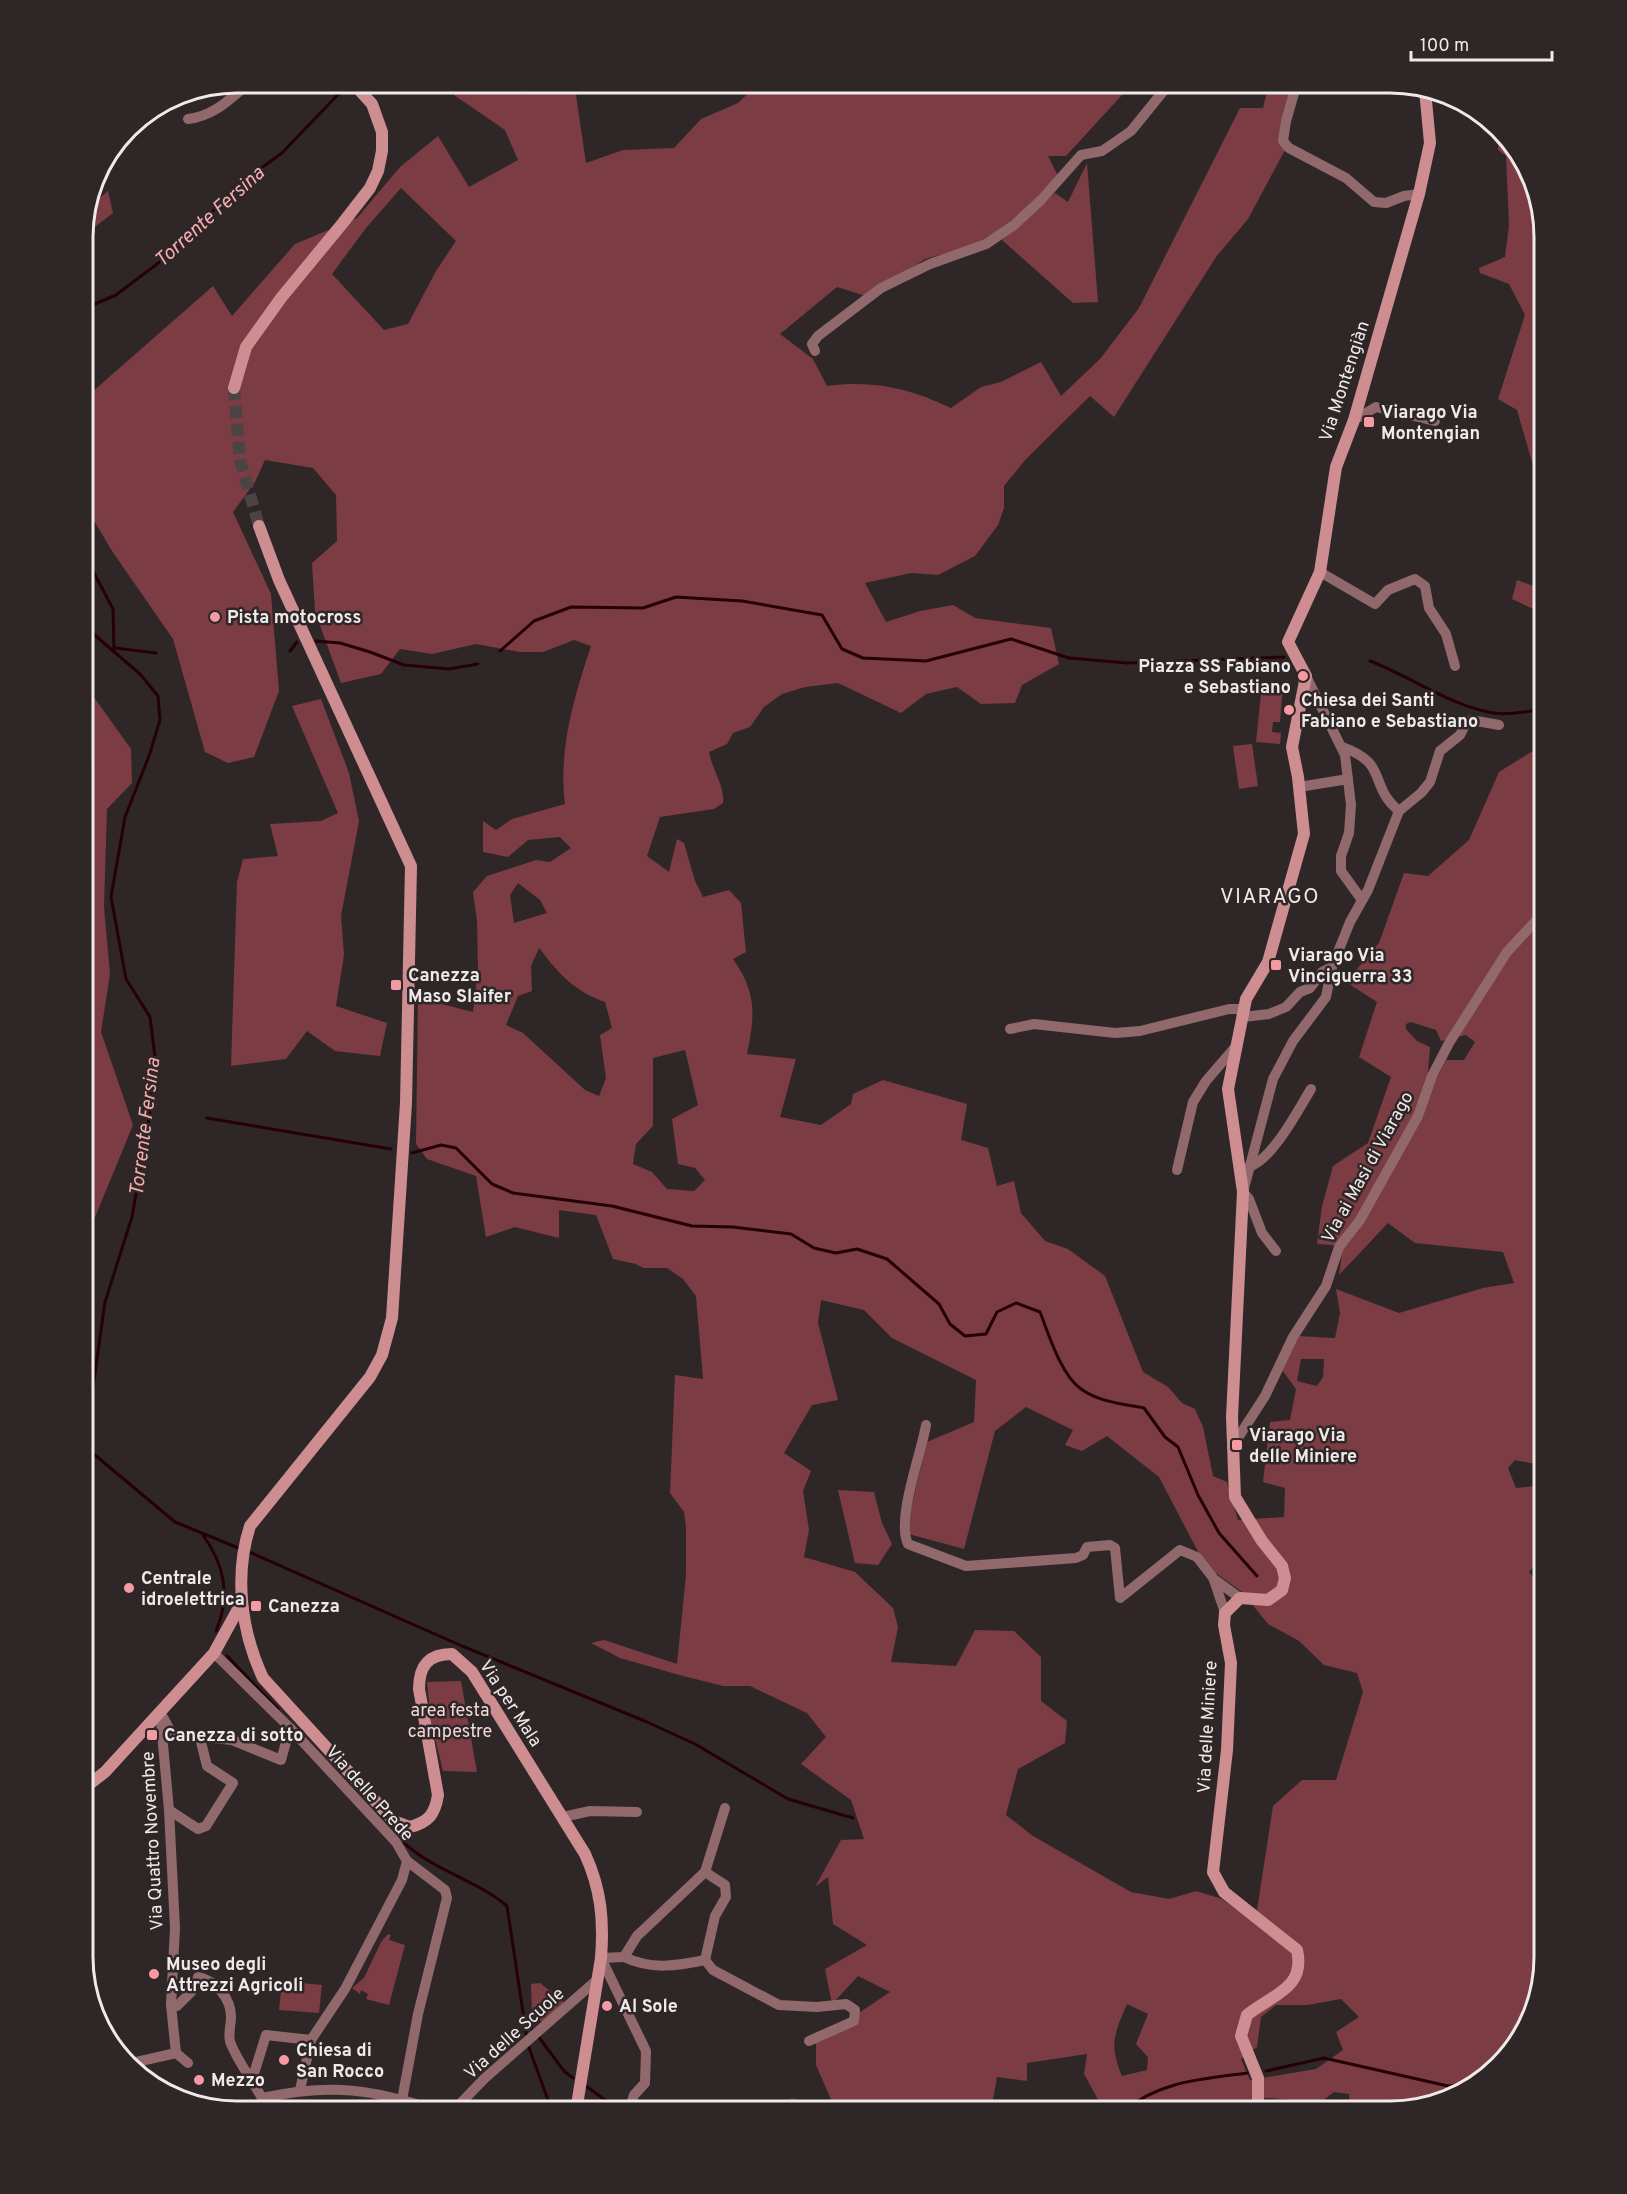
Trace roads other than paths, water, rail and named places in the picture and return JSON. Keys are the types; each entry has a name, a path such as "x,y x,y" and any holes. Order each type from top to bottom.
{"main road":[{"path":"234,388 246,347 281,298 370,188 378,171 382,151 382,132 372,104 362,93"},
{"name":"Via Montengiàn","path":"1306,676 1288,642 1320,572 1336,467 1354,420 1419,194 1430,143 1426,98"},
{"path":"225,1637 249,1640 242,1602 242,1555 250,1526 266,1503 370,1377 382,1354 390,1327 406,1103 411,866 279,580 259,526"},
{"path":"1225,1613 1232,1603 1240,1598 1268,1600 1282,1590 1285,1578 1282,1566 1262,1542 1235,1497 1232,1448 1243,1192 1228,1089 1246,999 1268,962 1281,925 1304,834 1292,747 1306,676"},
{"path":"93,1781 105,1772 214,1653 225,1637 242,1602"},
{"name":"Via delle Miniere","path":"1225,1613 1231,1663 1227,1750 1213,1872 1224,1892 1297,1950 1300,1962 1298,1977 1284,1990 1246,2015 1241,2036 1258,2078 1258,2101"},
{"name":"Via per Mala","path":"249,1640 251,1653 263,1678 394,1821 410,1827 430,1819 436,1809 438,1795 419,1689 419,1674 424,1664 433,1657 452,1654 472,1672 563,1817 585,1854 597,1882 603,1933 601,1958 578,2101"}],"street":[{"path":"188,119 204,117 237,93"},
{"path":"815,351 812,344 818,336 881,288 930,264 986,244 1014,225 1041,200 1081,155 1102,151 1131,131 1162,93"},
{"path":"1294,93 1283,141 1289,148 1346,178 1374,201 1386,203 1404,196 1419,194"},
{"path":"1354,420 1376,407 1435,421"},
{"path":"1320,572 1375,604 1388,590 1415,579 1425,586 1429,608 1446,634 1455,666"},
{"path":"1306,676 1342,747 1351,805 1349,833 1341,856 1341,870 1362,900"},
{"path":"1275,1251 1262,1233 1249,1199 1243,1192 1273,1079 1293,1041 1326,997 1332,967 1350,922 1371,884 1399,811 1422,793 1430,782 1440,752 1460,735 1466,723 1471,720 1499,725"},
{"path":"1342,747 1369,759 1374,766 1381,789 1399,811"},
{"path":"1299,787 1348,779"},
{"name":"Via ai Masi di Viarago","path":"1232,1448 1264,1396 1293,1337 1326,1286 1339,1247 1360,1220 1418,1116 1432,1076 1449,1043 1507,952 1534,924"},
{"path":"1010,1029 1034,1024 1115,1032 1140,1031 1228,1009 1244,1013 1269,1014 1286,1007 1300,992 1310,988 1322,972 1332,967"},
{"path":"1177,1170 1193,1102 1206,1081 1237,1045"},
{"path":"1249,1167 1257,1165 1290,1126 1311,1089"},
{"path":"926,1425 904,1512 903,1535 908,1544 920,1551 966,1566 1076,1558 1083,1555 1087,1546 1110,1545 1115,1548 1120,1598 1180,1550 1197,1557 1214,1579 1240,1598"},
{"path":"1214,1579 1225,1613"},
{"name":"Via delle Prede","path":"214,1653 290,1728 396,1842 407,1861 402,1880 345,1989 311,2040"},
{"path":"160,1712 172,1734 232,1740 281,1760 290,1728"},
{"name":"Via Quattro Novembre","path":"160,1712 169,1810 175,1928 171,2005 176,2054"},
{"path":"169,1810 198,1829 206,1826 233,1783 207,1766 200,1738"},
{"path":"624,1957 637,1936 705,1872 725,1808"},
{"path":"563,1817 590,1811 637,1812"},
{"path":"402,2100 418,2014 447,1898 445,1890 407,1861"},
{"path":"705,1872 725,1885 726,1898 715,1916 705,1960"},
{"path":"632,2101 634,2095 645,2083 646,2051 601,1958 624,1957 634,1962 671,1968 705,1960"},
{"path":"705,1960 713,1970 779,2005 816,2007 846,2004 855,2010 854,2020 848,2025 809,2041"},
{"path":"171,2005 177,2006 187,1997 198,1977 216,1986 227,1998 230,2042 262,2098 262,2101"},
{"name":"Via delle Scuole","path":"463,2101 485,2078 598,1979"},
{"path":"252,2080 266,2035 311,2040 300,2090"},
{"path":"138,2062 176,2054 188,2063"},
{"path":"262,2098 300,2090 358,2089 405,2101"}],"waterway":[{"name":"Torrente Fersina","path":"93,305 116,295 182,245 235,187 282,153 339,93"},
{"path":"93,571 113,609 114,652"},
{"path":"500,651 534,621 571,607 643,608 676,597 742,601 822,615 842,649 863,658 926,661 1011,639 1069,658 1127,663 1284,657"},
{"name":"Torrente Fersina","path":"93,634 140,674 158,696 160,720 149,756 125,817 111,897 126,979 150,1017 155,1057 150,1112 132,1217 105,1302 93,1387"},
{"path":"316,641 340,643 404,665 449,669 478,664"},
{"path":"290,651 297,642"},
{"path":"115,648 156,653"},
{"path":"1370,661 1446,697 1478,709 1506,714 1534,711"},
{"path":"207,1118 391,1149"},
{"path":"412,1153 441,1145 456,1148 492,1184 513,1193 612,1206 692,1226 733,1227 791,1234 814,1248 836,1253 857,1249 887,1259 939,1304 950,1324 965,1336 986,1334 997,1312 1016,1303 1040,1312 1056,1354 1074,1383 1095,1397 1144,1408 1165,1437 1178,1447 1198,1495 1219,1533 1257,1576"},
{"path":"93,1453 175,1522 241,1549"},
{"path":"203,1535 216,1558 223,1582 223,1606 216,1631"},
{"path":"247,1551 462,1646 695,1744 788,1799 853,1818"},
{"path":"227,1656 278,1709"},
{"path":"399,1838 424,1858 481,1888 507,1906 527,2039"},
{"path":"525,2020 534,2031"},
{"path":"538,2036 564,2071 573,2078"},
{"path":"528,2045 548,2101"},
{"path":"1266,2071 1324,2058 1448,2086 1455,2085"},
{"path":"1138,2101 1152,2093 1182,2083 1247,2073"},
{"path":"586,2086 607,2101"}],"tunnel":[{"path":"234,388 240,460 259,526"}],"place":[{"name":"Viarago Via Montengian","path":"1369,422"},
{"name":"Pista motocross","path":"215,617"},
{"name":"Piazza SS Fabiano e Sebastiano","path":"1303,676"},
{"name":"Chiesa dei Santi Fabiano e Sebastiano","path":"1289,710"},
{"name":"Viarago Via Vinciguerra 33","path":"1276,965"},
{"name":"Canezza Maso Slaifer","path":"396,985"},
{"name":"Viarago Via delle Miniere","path":"1237,1445"},
{"name":"Centrale idroelettrica","path":"129,1588"},
{"name":"Canezza","path":"256,1606"},
{"name":"Canezza di sotto","path":"152,1735"},
{"name":"Museo degli Attrezzi Agricoli","path":"154,1974"},
{"name":"Al Sole","path":"607,2006"},
{"name":"Chiesa di San Rocco","path":"284,2060"},
{"name":"Mezzo","path":"199,2080"}],"district":[{"name":"VIARAGO","path":"1270,896"}],"park label":[{"name":"area festa campestre","path":"450,1720"}]}
